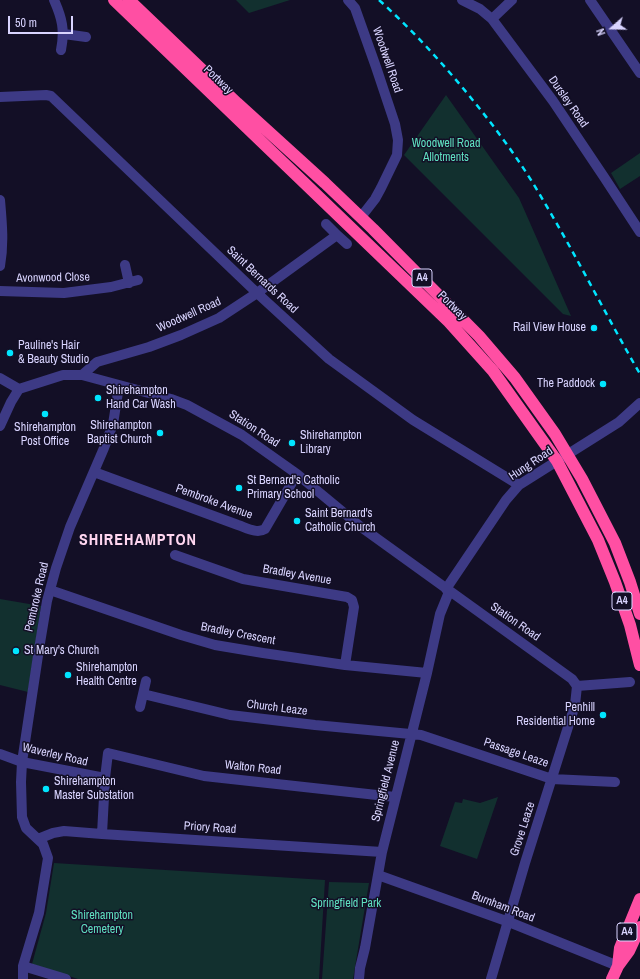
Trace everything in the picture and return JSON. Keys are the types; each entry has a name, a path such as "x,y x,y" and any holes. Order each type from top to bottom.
{"highway":[{"name":"Portway","path":"114,0 449,322 493,371 557,461 598,540 630,625 640,664"},
{"name":"Portway","path":"129,0 361,217 479,336 515,378 568,455 582,479 614,543 630,582 640,614"},
{"name":"A4","path":"618,966 620,948 640,899"},
{"name":"A4","path":"612,979 618,966 629,951 640,927"}],"street":[{"path":"54,0 62,22 64,34 61,50"},
{"name":"Woodwell Road","path":"348,0 355,8 395,124 398,140 397,155 375,199 361,217"},
{"name":"Dursley Road","path":"462,0 480,9 492,19 553,101 640,232"},
{"path":"492,19 512,0"},
{"path":"590,0 640,73"},
{"path":"64,34 86,37"},
{"name":"Saint Bernards Road","path":"0,97 51,96 257,293 328,358 413,420 519,485"},
{"path":"0,200 3,227 3,253 0,266"},
{"path":"326,224 346,244"},
{"name":"Woodwell Road","path":"82,375 97,362 149,347 219,318 257,293 337,235"},
{"name":"Avonwood Close","path":"0,291 64,293 92,290 134,282 125,265"},
{"name":"Station Road","path":"19,389 63,376 82,375 171,399 187,405 242,435 297,474 361,527 566,674 577,686"},
{"path":"0,378 19,389 4,415 0,426"},
{"name":"Pembroke Road","path":"38,839 26,828 24,823 21,782 22,762 39,649 50,590 70,527 113,424 119,386"},
{"name":"Hung Road","path":"448,590 506,500 519,485 619,422 640,403"},
{"name":"Pembroke Avenue","path":"94,472 255,531 265,529 297,474"},
{"name":"Bradley Avenue","path":"175,555 243,579 347,597 352,600 354,607 345,665"},
{"name":"Bradley Crescent","path":"50,590 181,635 215,645 345,665 427,673"},
{"name":"Springfield Avenue","path":"359,979 382,852 427,673 440,614 448,590"},
{"path":"140,707 146,681"},
{"path":"577,686 630,682"},
{"name":"Grove Leaze","path":"491,979 509,922 525,863 575,705 577,686"},
{"name":"Church Leaze","path":"143,694 230,715 411,734"},
{"name":"Passage Leaze","path":"411,734 421,735 552,779 614,782"},
{"name":"Walton Road","path":"105,778 108,753 204,776 395,797"},
{"name":"Waverley Road","path":"0,754 22,762 105,778"},
{"path":"102,834 105,778"},
{"name":"Priory Road","path":"38,839 53,833 64,831 382,852"},
{"path":"38,839 46,850 48,858 39,913 20,975 66,979"},
{"name":"Burnham Road","path":"378,875 509,922 618,966"}],"green space":[{"path":"236,0 290,0 249,13"},
{"name":"Woodwell Road Allotments","path":"446,95 519,198 571,316 563,314 404,155"},
{"path":"640,153 640,176 620,189 611,173"},
{"path":"0,599 41,606 28,692 0,685"},
{"path":"498,797 477,859 440,846 455,802 462,803 463,799 480,803"},
{"name":"Shirehampton Cemetery","path":"54,863 325,880 319,979 78,979 32,964 46,913"},
{"name":"Springfield Park","path":"329,882 369,883 353,979 322,979"}],"railway":[{"path":"379,0 412,31 452,75 484,114 515,156 556,222 640,374"}],"place":[{"name":"Rail View House","path":"594,328"},
{"name":"Pauline's Hair & Beauty Studio","path":"10,353"},
{"name":"The Paddock","path":"603,384"},
{"name":"Shirehampton Hand Car Wash","path":"98,398"},
{"name":"Shirehampton Post Office","path":"45,414"},
{"name":"Shirehampton Baptist Church","path":"160,433"},
{"name":"Shirehampton Library","path":"292,443"},
{"name":"St Bernard's Catholic Primary School","path":"239,488"},
{"name":"Saint Bernard's Catholic Church","path":"297,521"},
{"name":"St Mary's Church","path":"16,651"},
{"name":"Shirehampton Health Centre","path":"68,675"},
{"name":"Penhill Residential Home","path":"603,715"},
{"name":"Shirehampton Master Substation","path":"46,789"}],"district":[{"name":"SHIREHAMPTON","path":"138,541"}]}
